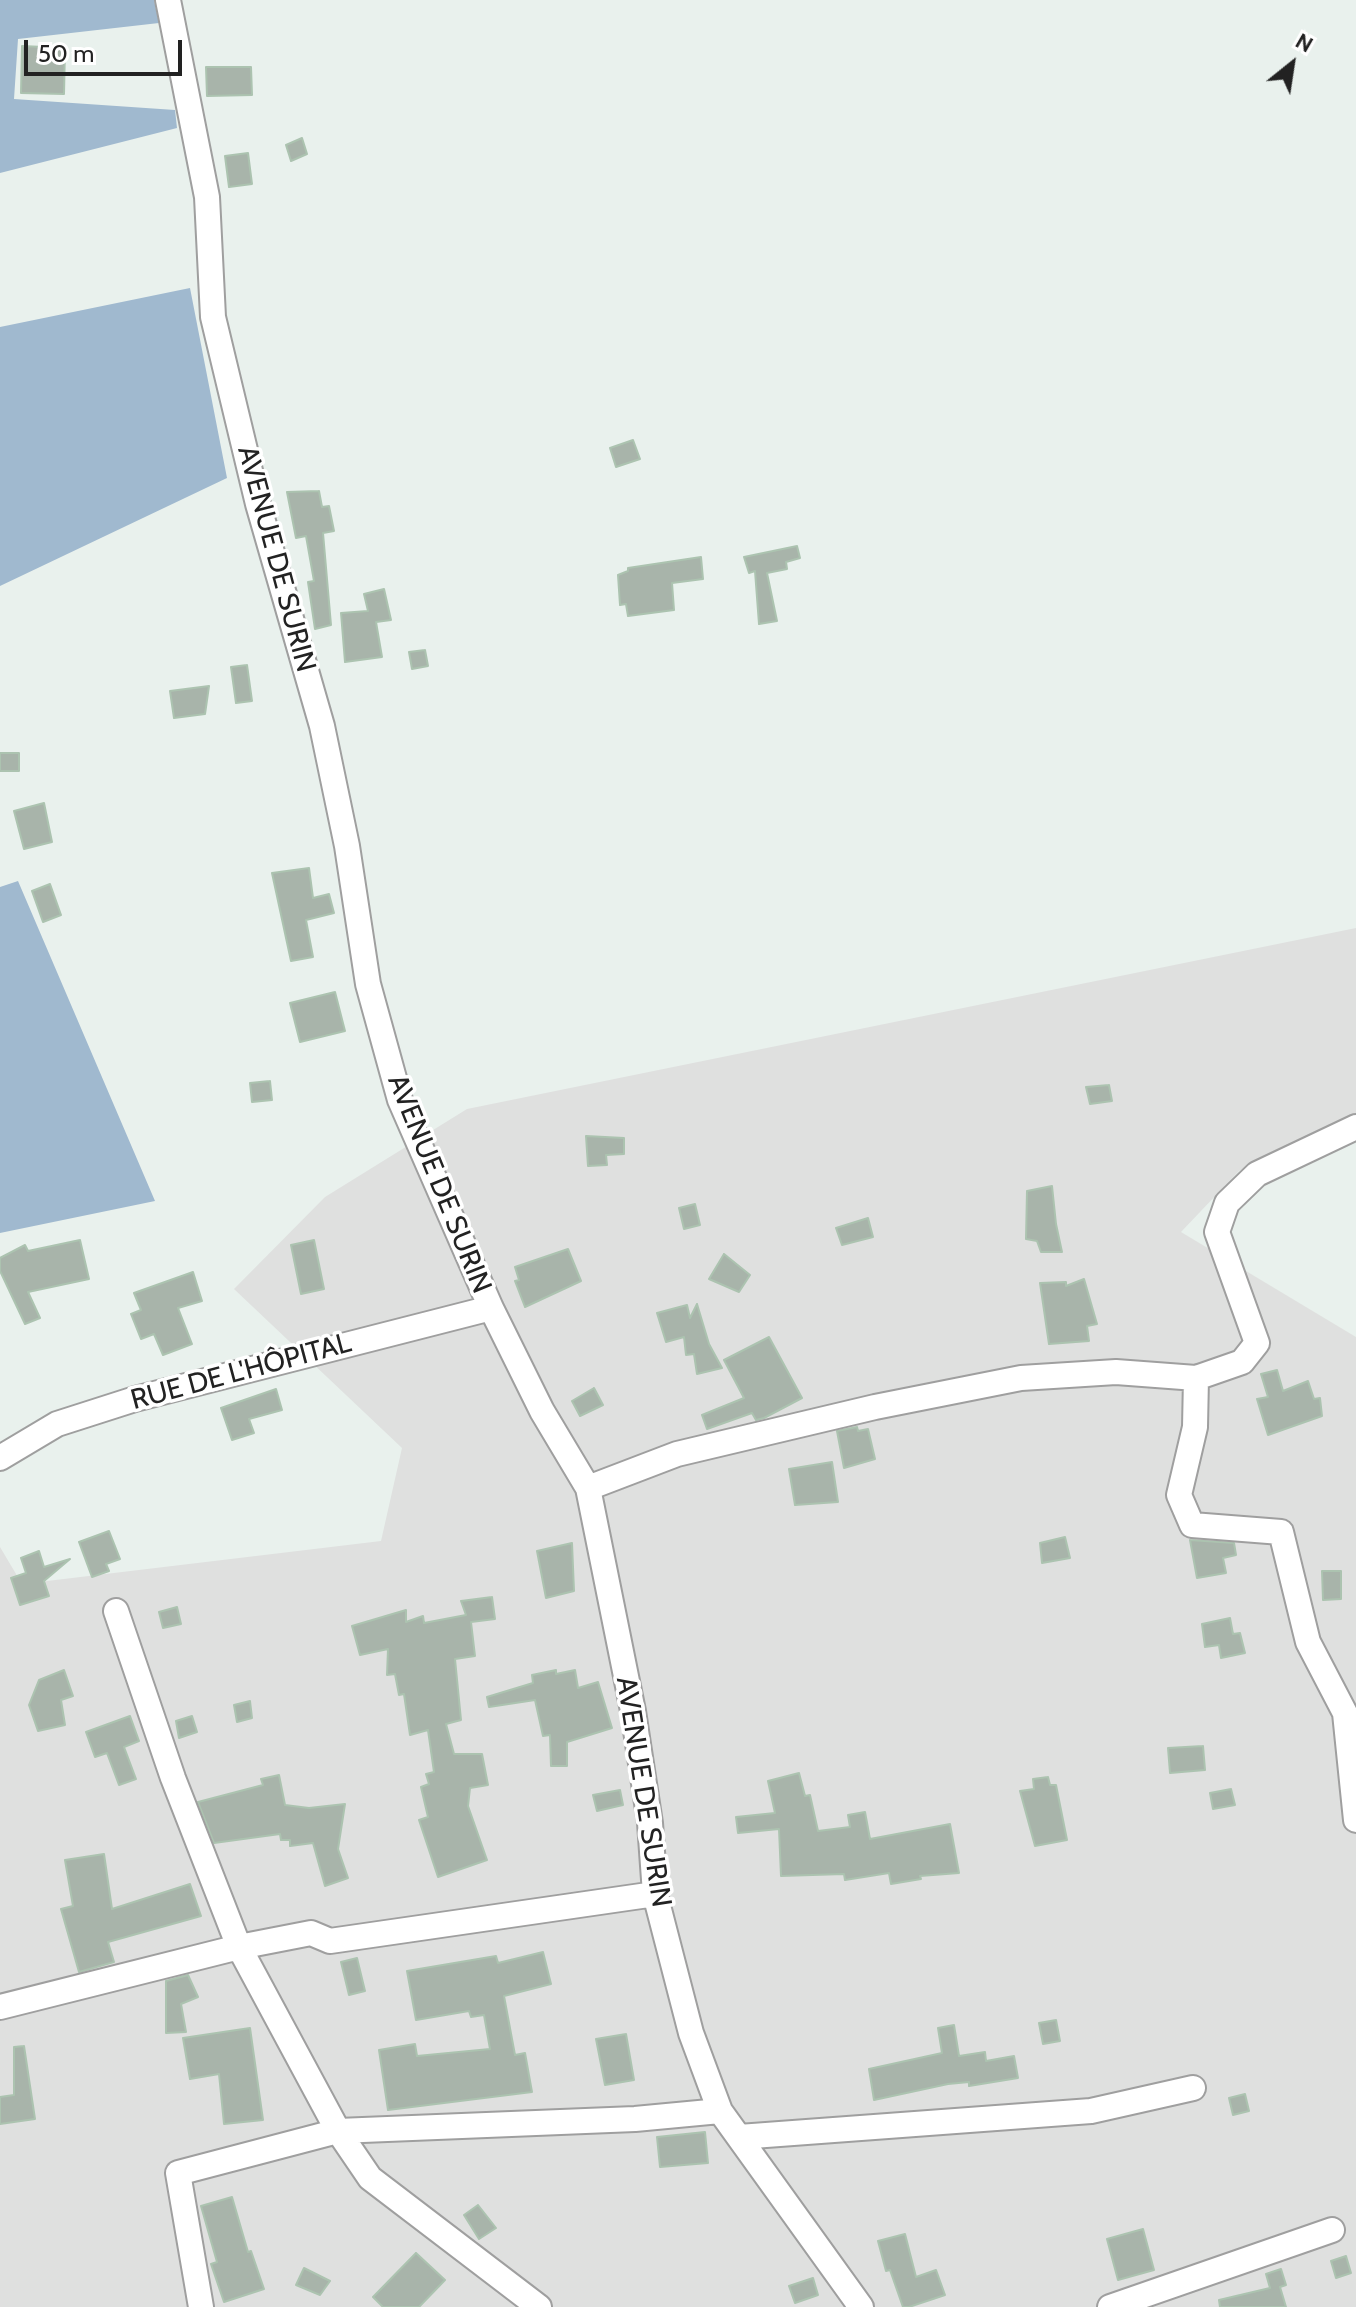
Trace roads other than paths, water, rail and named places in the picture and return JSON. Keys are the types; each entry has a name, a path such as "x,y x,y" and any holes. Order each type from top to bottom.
{"street":[{"name":"AVENUE DE SURIN","path":"168,0 207,197 213,317 258,504 322,726 347,846 368,984 400,1100 491,1308 542,1411 588,1488 633,1711 650,1823 655,1894 691,2033 720,2111 861,2307"},
{"path":"588,1488 677,1454 875,1407 1021,1378 1116,1372 1196,1378 1242,1362 1257,1343 1217,1232 1227,1203 1257,1174 1356,1127"},
{"name":"RUE DE L'HÔPITAL","path":"0,1458 57,1424 135,1399 491,1308"},
{"path":"1196,1378 1195,1427 1179,1495 1192,1525 1281,1532 1308,1642 1345,1713 1356,1820"},
{"path":"116,1611 173,1778 239,1947 338,2131 370,2178 539,2307"},
{"path":"0,2007 239,1947 311,1933 330,1941 655,1894"},
{"path":"739,2137 1091,2111 1193,2088"},
{"path":"201,2307 178,2173 338,2131 635,2119 720,2111"},
{"path":"1110,2307 1332,2230"}]}
